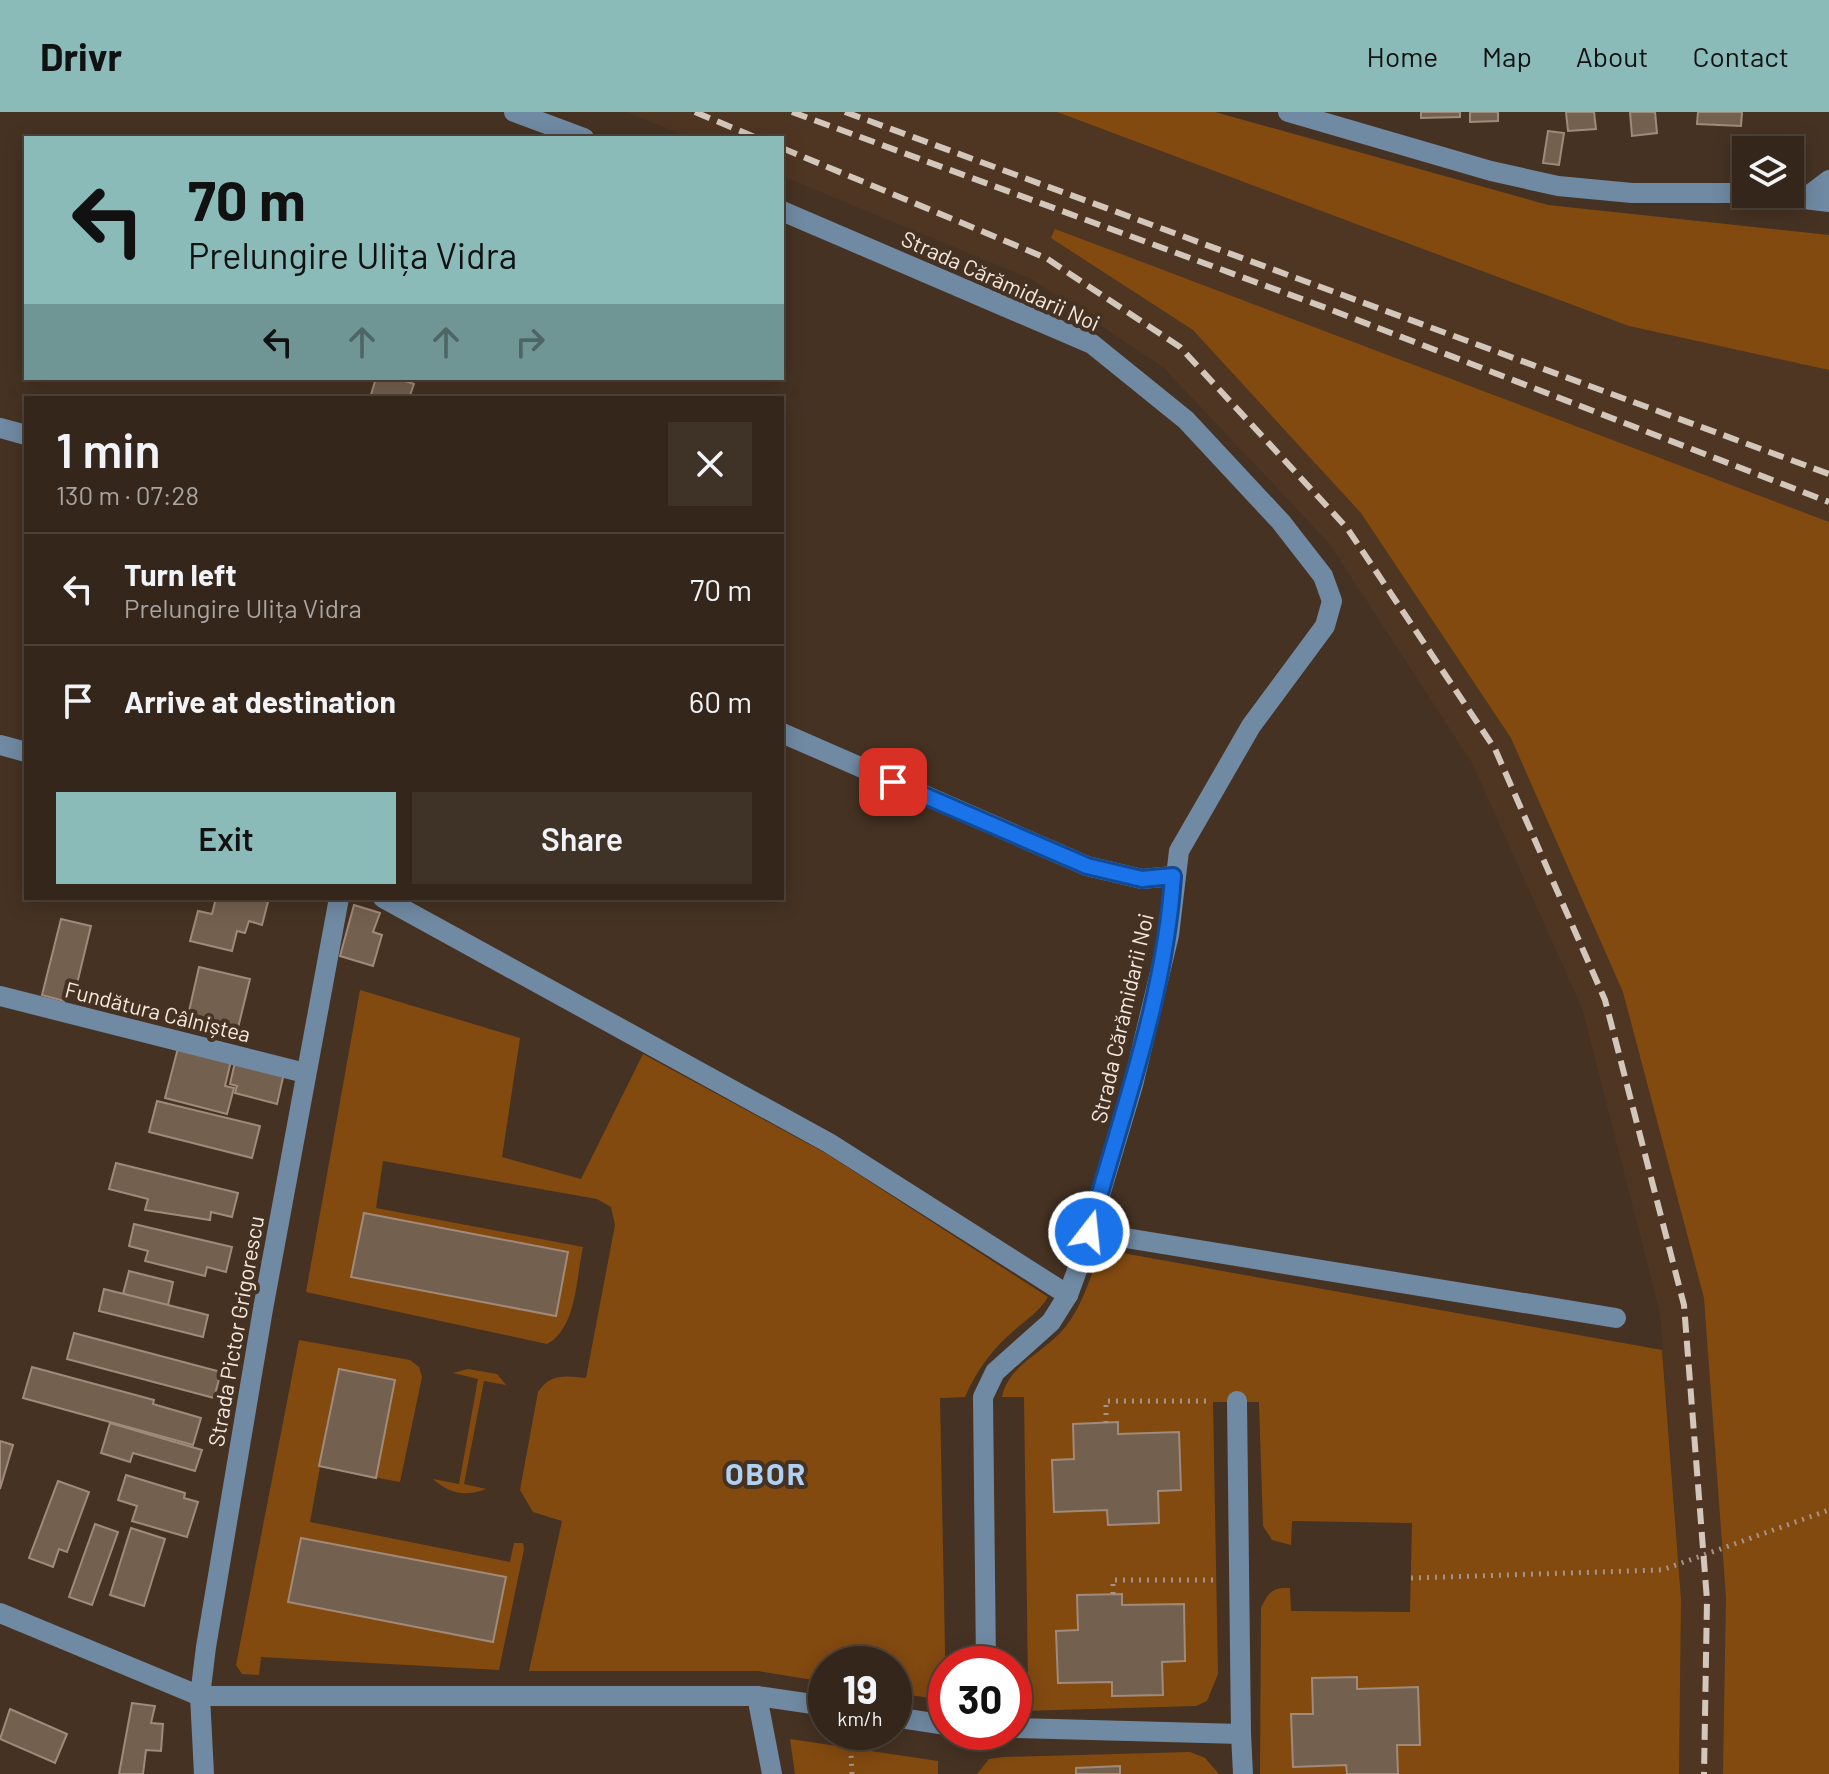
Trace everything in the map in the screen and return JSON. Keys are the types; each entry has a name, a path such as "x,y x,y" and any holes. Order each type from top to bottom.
{"street":[{"path":"514,112 579,136"},
{"path":"1288,112 1547,184 1632,193 1732,193"},
{"path":"1804,199 1829,180"},
{"path":"1804,199 1829,202"},
{"name":"Strada Cărămidarii Noi","path":"784,212 1092,344 1186,420 1281,522 1323,576 1332,601 1325,626 1251,726 1179,851 1173,876 1169,935 1133,1085 1068,1295 1051,1322 995,1372 983,1397 986,1646"},
{"path":"0,428 24,434"},
{"path":"784,734 1087,866 1142,879 1173,876"},
{"path":"0,745 24,751"},
{"name":"Strada Pictor Grigorescu","path":"204,1774 200,1696 206,1647 305,1073 339,900"},
{"path":"387,900 829,1143 1068,1295"},
{"name":"Fundătura Câlniștea","path":"0,996 305,1073"},
{"path":"1089,1232 1616,1318"},
{"path":"1237,1401 1237,1580 1243,1774"},
{"path":"0,1613 200,1696 757,1696 808,1703"},
{"path":"757,1696 772,1774"},
{"path":"1032,1728 1241,1734"}],"path":[{"path":"1106,1423 1106,1401 1237,1401"},
{"path":"1411,1578 1662,1570 1829,1510"},
{"path":"1113,1594 1113,1580 1237,1580"},
{"path":"851,1750 852,1774"}],"shaded area":[{"path":"627,112 1057,112 1629,326 1829,370 1829,1774 1679,1774 1681,1599 1660,1313 1582,1008 1472,763 1329,543 1164,368 1033,280 784,177 784,136 685,136"},
{"path":"1057,112 1215,112 1548,205 1829,235 1829,370 1629,326"},
{"path":"1055,229 1829,522 1829,1774 1723,1774 1726,1597 1704,1298 1623,992 1511,738 1361,513 1193,330 1051,238"},
{"path":"360,990 520,1038 502,1157 581,1179 643,1054 827,1154 1048,1297 995,1349 965,1397 940,1398 945,1646 928,1646 928,1698 912,1695 912,1646 808,1646 808,1679 758,1671 529,1671 562,1521 533,1512 520,1490 538,1392 553,1379 586,1378 615,1225 611,1207 597,1199 383,1161 376,1208 583,1247 570,1314 557,1337 547,1344 306,1292"},
{"path":"1100,1249 1662,1350 1681,1599 1679,1774 1260,1774 1261,1608 1266,1598 1275,1590 1290,1588 1291,1611 1410,1612 1412,1523 1292,1521 1291,1545 1272,1540 1263,1526 1259,1402 1213,1402 1218,1674 1207,1701 1196,1706 1032,1711 1032,1646 1028,1646 1024,1397 1002,1397 1005,1386 1018,1369 1060,1333 1074,1315"},
{"path":"299,1340 410,1360 419,1367 422,1377 400,1482 320,1467 310,1522 510,1562 514,1543 523,1543 499,1670 261,1657 259,1675 242,1674 236,1665"},
{"path":"468,1369 497,1374 506,1385 484,1381 464,1484 486,1489 464,1493 452,1491 433,1479 459,1484 478,1379 453,1373"},
{"path":"790,1739 808,1742 808,1750 864,1750 938,1761 938,1774 795,1774"},
{"path":"1190,1752 1205,1758 1219,1774 977,1774 989,1759 1003,1757"}],"building":[{"path":"1421,112 1460,112 1460,117 1421,118"},
{"path":"1470,112 1498,112 1498,121 1470,122"},
{"path":"1566,112 1594,112 1596,129 1568,131"},
{"path":"1630,112 1655,112 1657,133 1632,136"},
{"path":"1698,112 1742,112 1741,126 1697,124"},
{"path":"1548,131 1564,133 1559,165 1543,163"},
{"path":"375,380 402,380 414,384 410,396 371,396"},
{"path":"216,900 268,900 262,925 249,921 245,933 237,931 232,951 190,941 198,911 212,914"},
{"path":"354,905 380,913 373,932 382,935 373,966 340,956"},
{"path":"61,919 91,926 76,988 68,986 64,1001 42,995"},
{"path":"199,967 250,979 237,1032 187,1020"},
{"path":"178,1048 231,1061 225,1086 234,1088 227,1114 165,1098"},
{"path":"235,1062 284,1073 277,1104 235,1093 237,1086 230,1084"},
{"path":"157,1101 260,1126 252,1158 149,1132"},
{"path":"116,1163 238,1193 232,1217 211,1212 210,1220 145,1210 148,1199 109,1189"},
{"path":"364,1213 568,1252 556,1316 351,1277"},
{"path":"134,1224 232,1247 226,1272 207,1267 205,1276 145,1261 148,1251 129,1246"},
{"path":"129,1271 173,1282 168,1305 123,1294"},
{"path":"104,1289 208,1315 203,1337 99,1311"},
{"path":"74,1333 221,1372 214,1398 67,1359"},
{"path":"32,1367 154,1400 153,1404 201,1418 193,1445 23,1398"},
{"path":"339,1369 395,1380 376,1478 319,1466"},
{"path":"1118,1422 1118,1434 1179,1432 1181,1490 1158,1491 1159,1523 1108,1525 1107,1510 1054,1512 1052,1460 1074,1459 1073,1424"},
{"path":"110,1423 202,1450 195,1471 133,1453 130,1462 101,1453"},
{"path":"0,1441 13,1445 0,1489"},
{"path":"126,1475 185,1493 184,1498 198,1502 187,1537 132,1521 137,1506 118,1500"},
{"path":"58,1481 89,1492 67,1552 59,1549 53,1567 29,1558"},
{"path":"95,1524 118,1532 92,1605 69,1597"},
{"path":"131,1528 165,1539 144,1606 110,1595"},
{"path":"301,1538 506,1577 493,1642 288,1602"},
{"path":"1122,1594 1122,1605 1184,1604 1185,1661 1162,1662 1163,1695 1112,1696 1112,1682 1058,1683 1056,1631 1078,1630 1077,1595"},
{"path":"1357,1677 1357,1689 1418,1687 1420,1745 1397,1745 1398,1774 1347,1774 1346,1765 1293,1767 1291,1714 1313,1714 1312,1678"},
{"path":"132,1703 155,1706 151,1723 163,1724 161,1751 146,1750 143,1774 119,1774"},
{"path":"10,1709 67,1734 55,1763 0,1739"},
{"path":"1120,1766 1120,1774 1076,1774 1076,1768"}],"railway":[{"path":"695,112 752,136"},
{"path":"792,112 1329,309 1829,502"},
{"path":"845,112 1829,474"},
{"path":"784,149 1046,258 1180,347 1347,528 1495,749 1605,1000 1684,1305 1707,1600 1704,1774"}],"district":[{"name":"OBOR","path":"766,1473"}],"route":[{"path":"893,782 1087,866 1142,879 1173,876 1169,935 1133,1085 1089,1232"}]}
